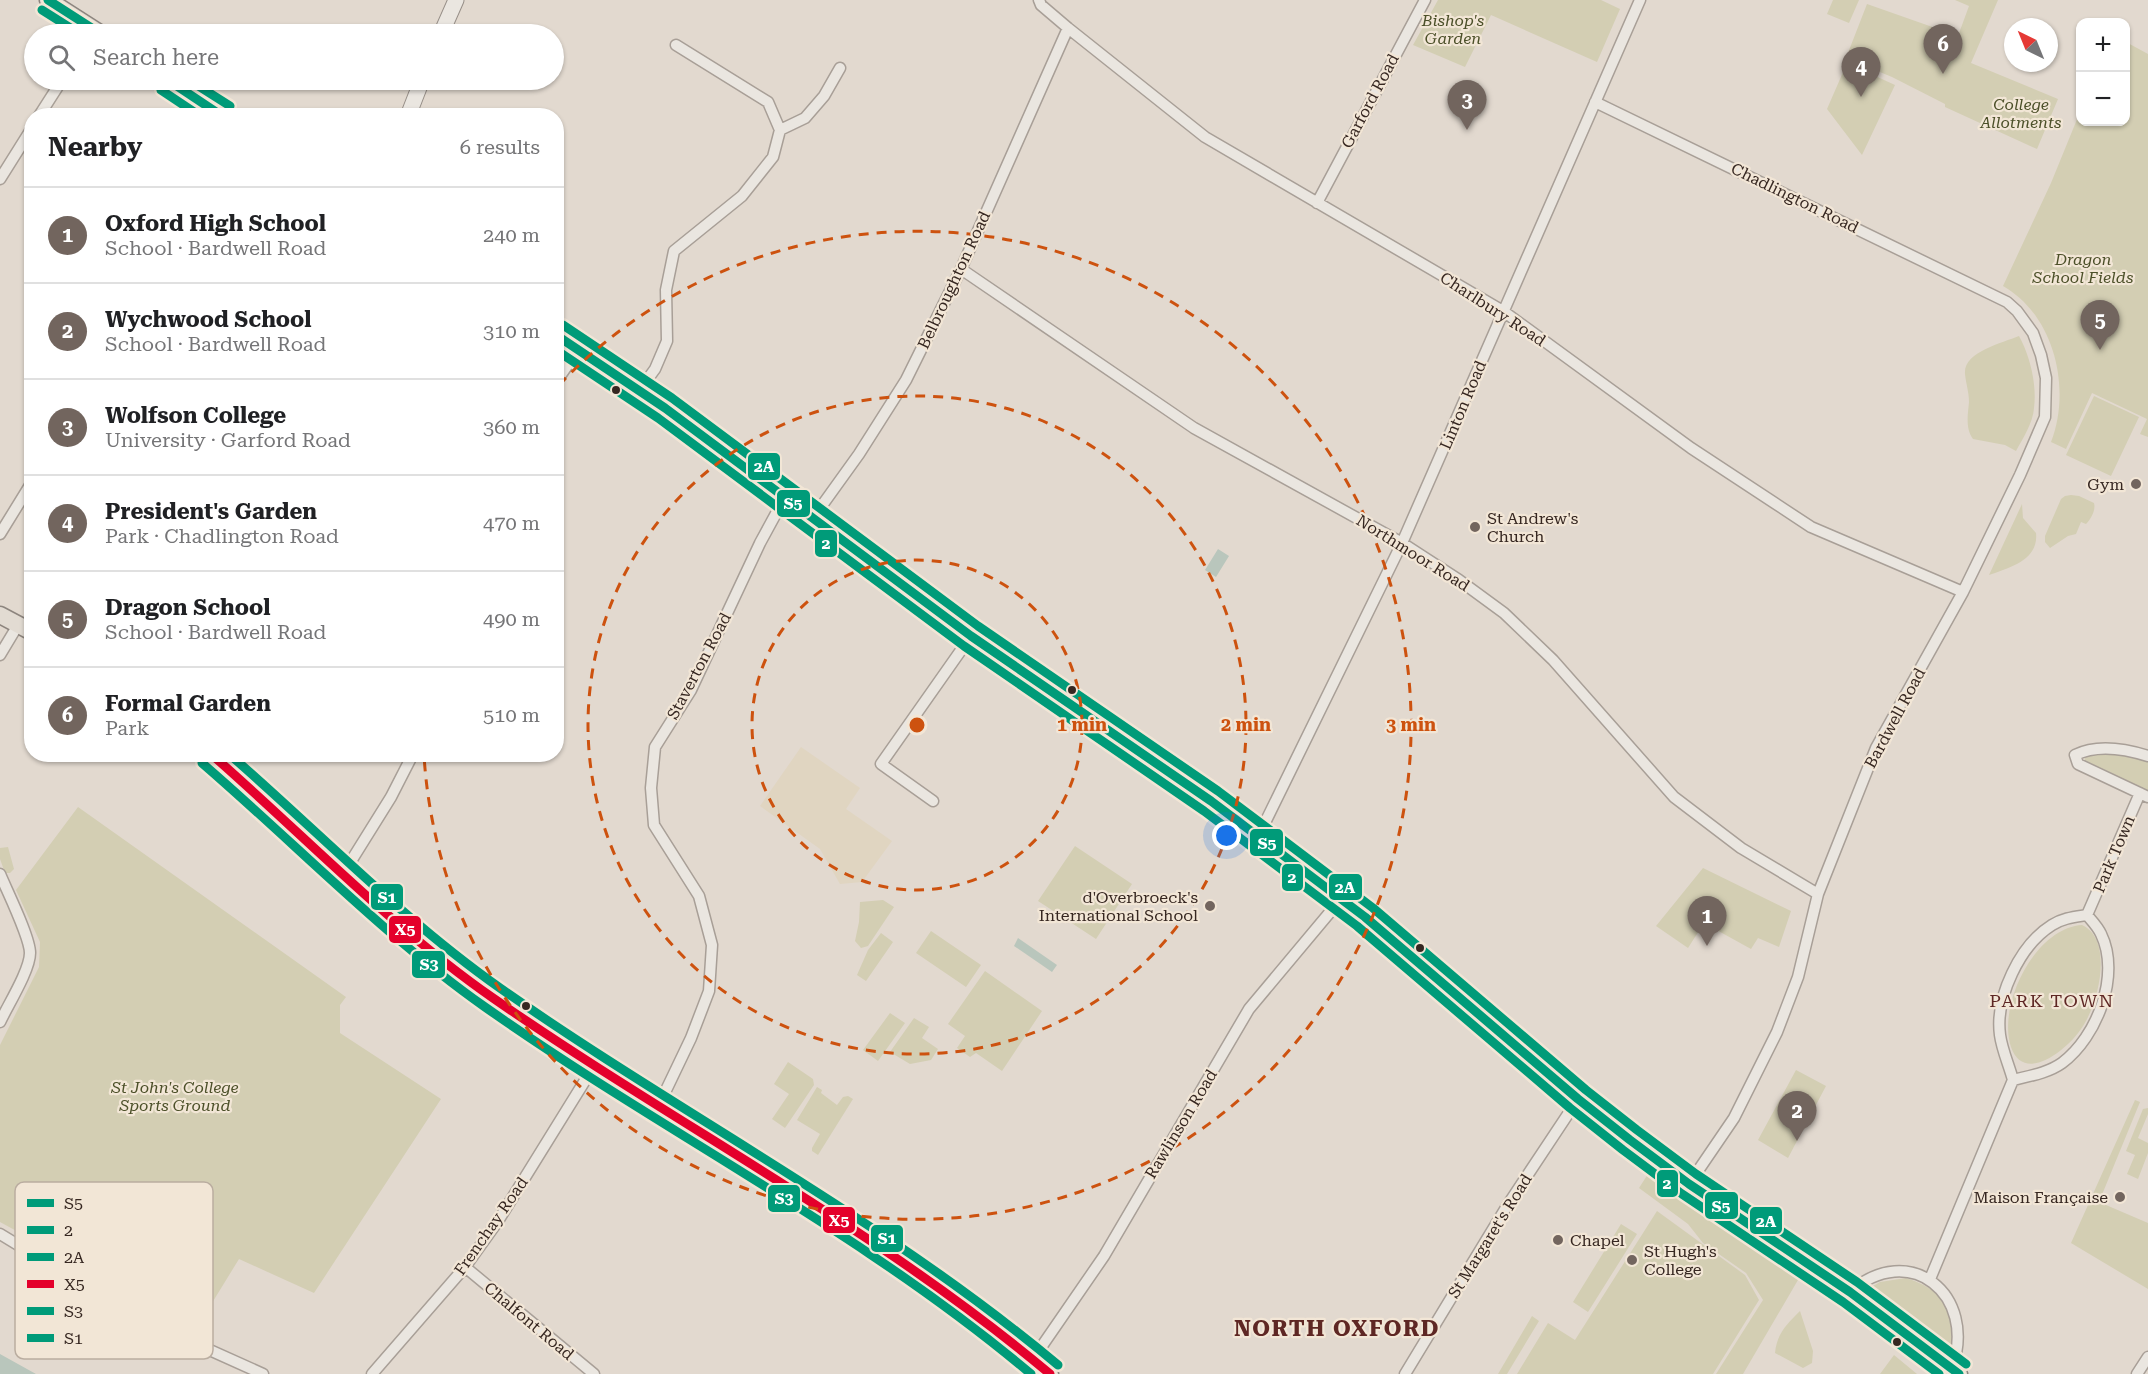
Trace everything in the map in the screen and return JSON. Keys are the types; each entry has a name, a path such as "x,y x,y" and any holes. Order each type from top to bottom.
{"main road":[{"path":"48,0 82,24"},
{"path":"445,24 456,0"},
{"path":"183,90 211,108"},
{"path":"411,108 418,90"},
{"path":"564,340 639,391 786,497 971,636 1211,801 1341,898 1578,1099 1689,1184 1850,1292 1957,1372"},
{"path":"0,615 24,627"},
{"path":"219,762 435,956 491,997 594,1066 912,1266 971,1309 1050,1374"}],"street":[{"name":"Charlbury Road","path":"1039,0 1041,6 1205,137 1503,311 1691,448 1811,527 1963,592"},
{"name":"Garford Road","path":"1317,203 1425,0"},
{"name":"Linton Road","path":"1258,837 1402,543 1640,0"},
{"name":"Belbroughton Road","path":"813,518 906,380 961,269 1068,28"},
{"path":"639,391 655,369 667,341 666,290 674,251 742,196 773,157 780,130 768,102 676,45"},
{"path":"780,130 805,118 824,96 840,68"},
{"path":"44,108 56,90"},
{"name":"Chadlington Road","path":"1595,102 1995,296"},
{"path":"0,179 24,141"},
{"name":"Northmoor Road","path":"961,269 1194,428 1402,543 1459,580 1504,613 1553,660 1674,797 1741,848 1818,894"},
{"name":"Bardwell Road","path":"1689,1184 1734,1118 1777,1032 1798,977 1818,894 1876,748 1963,592 2020,475 2045,417 2046,378 2033,333 2017,310 1995,296"},
{"path":"564,370 578,350"},
{"path":"0,534 24,495"},
{"name":"Staverton Road","path":"658,1107 691,1038 708,991 712,945 699,897 654,825 651,788 655,747 691,690 760,543 786,497"},
{"path":"0,656 24,629"},
{"path":"933,801 881,764 971,636"},
{"name":"Park Town","path":"2088,915 2144,795 2078,764 2075,755 2086,749 2112,749 2132,751 2148,756"},
{"path":"343,874 391,797 409,762"},
{"path":"0,874 27,939 30,953 23,976 0,1022"},
{"name":"Rawlinson Road","path":"1033,1359 1104,1256 1249,1009 1341,898"},
{"path":"1930,1279 2013,1080 2000,1034 2002,1006 2010,976 2028,946 2050,926 2068,917 2088,915 2101,932 2109,966 2101,1011 2087,1037 2062,1063 2037,1074 2013,1080"},
{"name":"Frenchay Road","path":"372,1374 465,1267 498,1221 594,1066"},
{"name":"St Margaret's Road","path":"1405,1374 1507,1206 1578,1099"},
{"path":"0,1234 15,1243"},
{"name":"Chalfont Road","path":"465,1267 594,1374"},
{"path":"1850,1292 1861,1282 1885,1274 1907,1273 1930,1279 1943,1292 1958,1324 1957,1372"},
{"path":"213,1352 263,1374"},
{"path":"2137,1374 2148,1356"}],"shaded area":[{"path":"1218,549 1229,556 1216,577 1205,570"},
{"path":"801,747 860,788 846,809 892,841 862,882 840,884 820,849 760,806"},
{"path":"1018,938 1057,965 1052,972 1014,946"},
{"path":"0,1354 36,1374 0,1374"}],"green space":[{"name":"Bishop's Garden","path":"1438,0 1601,0 1620,9 1597,62 1491,15 1465,67 1413,45"},
{"path":"1833,0 1859,0 1849,23 1827,14"},
{"name":"College Allotments","path":"1955,0 1998,0 1971,63 2058,99 2037,149 1945,107 1945,104 1892,77 1846,58 1867,4 1958,36 1969,6"},
{"name":"Dragon School Fields","path":"2130,44 2148,54 2148,437 2140,434 2147,419 2092,393 2066,449 2051,442 2060,399 2054,355 2035,315 2021,299 2003,286 2051,183 2076,122 2076,126 2130,126"},
{"path":"1847,63 1895,85 1862,155 1827,109"},
{"path":"2019,336 2032,370 2035,399 2032,419 2016,451 2005,445 1973,439 1970,435 1969,398 1965,374 1966,366 1977,354"},
{"path":"2094,396 2139,417 2111,476 2066,455"},
{"path":"2071,495 2094,503 2093,514 2086,524 2081,522 2076,534 2068,536 2050,548 2045,542 2045,536 2061,499"},
{"path":"2022,504 2023,518 2036,533 2033,550 2021,562 1989,575"},
{"path":"2115,751 2148,759 2148,792 2084,765 2085,757 2100,752"},
{"name":"St John's College Sports Ground","path":"78,807 346,997 340,1005 340,1033 441,1099 314,1293 239,1259 213,1301 213,1182 15,1182 15,1230 0,1222 0,1045 39,967 40,942 16,890"},
{"path":"1075,846 1132,884 1096,939 1038,901"},
{"path":"8,847 14,869 10,873 5,873 0,859 0,848"},
{"path":"1703,868 1791,911 1779,947 1758,938 1751,949 1704,923 1688,948 1656,926"},
{"path":"883,900 894,907 868,946 861,948 855,941 860,902"},
{"path":"2082,925 2092,933 2098,944 2101,958 2093,1005 2081,1029 2057,1054 2046,1060 2026,1063 2017,1058 2011,1047 2008,1030 2015,991 2035,954 2049,939 2065,929"},
{"path":"931,931 981,965 966,987 916,953"},
{"path":"881,933 893,942 866,981 857,975 868,950"},
{"path":"985,971 1042,1011 1002,1071 976,1053 970,1057 957,1048 965,1036 948,1024"},
{"path":"890,1013 905,1023 878,1061 863,1050"},
{"path":"914,1018 929,1027 922,1038 938,1049 931,1060 910,1064 890,1052"},
{"path":"788,1062 813,1079 814,1085 785,1128 772,1119 789,1094 774,1084"},
{"path":"1796,1070 1826,1086 1788,1158 1758,1140"},
{"path":"817,1087 837,1105 843,1097 848,1096 853,1099 818,1155 812,1151 812,1148 820,1134 797,1120"},
{"path":"2135,1100 2140,1102 2099,1202 2148,1223 2148,1289 2071,1243"},
{"path":"2148,1108 2148,1114 2138,1138 2148,1143 2148,1153 2138,1179 2127,1174 2135,1155 2126,1151 2143,1109"},
{"path":"1648,1174 1798,1280 1743,1374 1716,1374 1763,1300 1746,1273 1703,1243 1688,1224 1639,1188"},
{"path":"1657,1211 1745,1275 1759,1300 1713,1374 1517,1374 1548,1323 1575,1340"},
{"path":"1621,1224 1637,1234 1588,1312 1573,1302"},
{"path":"1906,1278 1932,1290 1950,1310 1954,1330 1950,1358 1864,1291 1880,1282"},
{"path":"1800,1311 1813,1351 1812,1363 1803,1368 1775,1353 1780,1334"},
{"path":"1532,1316 1539,1321 1507,1374 1498,1374"},
{"path":"1894,1355 1917,1374 1880,1374"}],"transit line":[{"name":"S5","path":"48,0 85,24"},
{"name":"2","path":"42,10 64,24"},
{"name":"2","path":"161,90 188,108"},
{"name":"S5","path":"183,90 210,108"},
{"name":"2A","path":"205,90 230,106"},
{"name":"2A","path":"564,326 672,398 978,626 1218,791 1373,908 1586,1090 1637,1130 1696,1174 1857,1282 1966,1364"},
{"name":"S5","path":"564,340 665,408 971,636 1211,801 1365,917 1578,1099 1630,1140 1689,1184 1850,1292 1959,1374"},
{"name":"2","path":"564,355 658,418 964,646 1204,811 1357,926 1570,1108 1623,1150 1682,1194 1843,1302 1939,1374"},
{"name":"X5","path":"220,762 384,911 455,970 563,1045 847,1225 984,1321 1050,1374"},
{"name":"S1","path":"238,762 395,904 500,988 640,1081 783,1170 924,1263 992,1312 1058,1365"},
{"name":"S3","path":"202,763 375,920 447,979 622,1098 762,1184 900,1274 1031,1374"}],"place":[{"name":"Formal Garden","path":"1943,74"},
{"name":"President's Garden","path":"1861,97"},
{"name":"Wolfson College","path":"1467,130"},
{"name":"Dragon School","path":"2100,350"},
{"name":"Gym","path":"2136,484"},
{"name":"St Andrew's Church","path":"1475,527"},
{"name":"d'Overbroeck's International School","path":"1210,906"},
{"name":"Oxford High School","path":"1707,946"},
{"name":"Wychwood School","path":"1797,1141"},
{"name":"Maison Française","path":"2120,1197"},
{"name":"Chapel","path":"1558,1240"},
{"name":"St Hugh's College","path":"1632,1260"}],"district":[{"name":"PARK TOWN","path":"2052,1000"},
{"name":"NORTH OXFORD","path":"1337,1328"}]}
